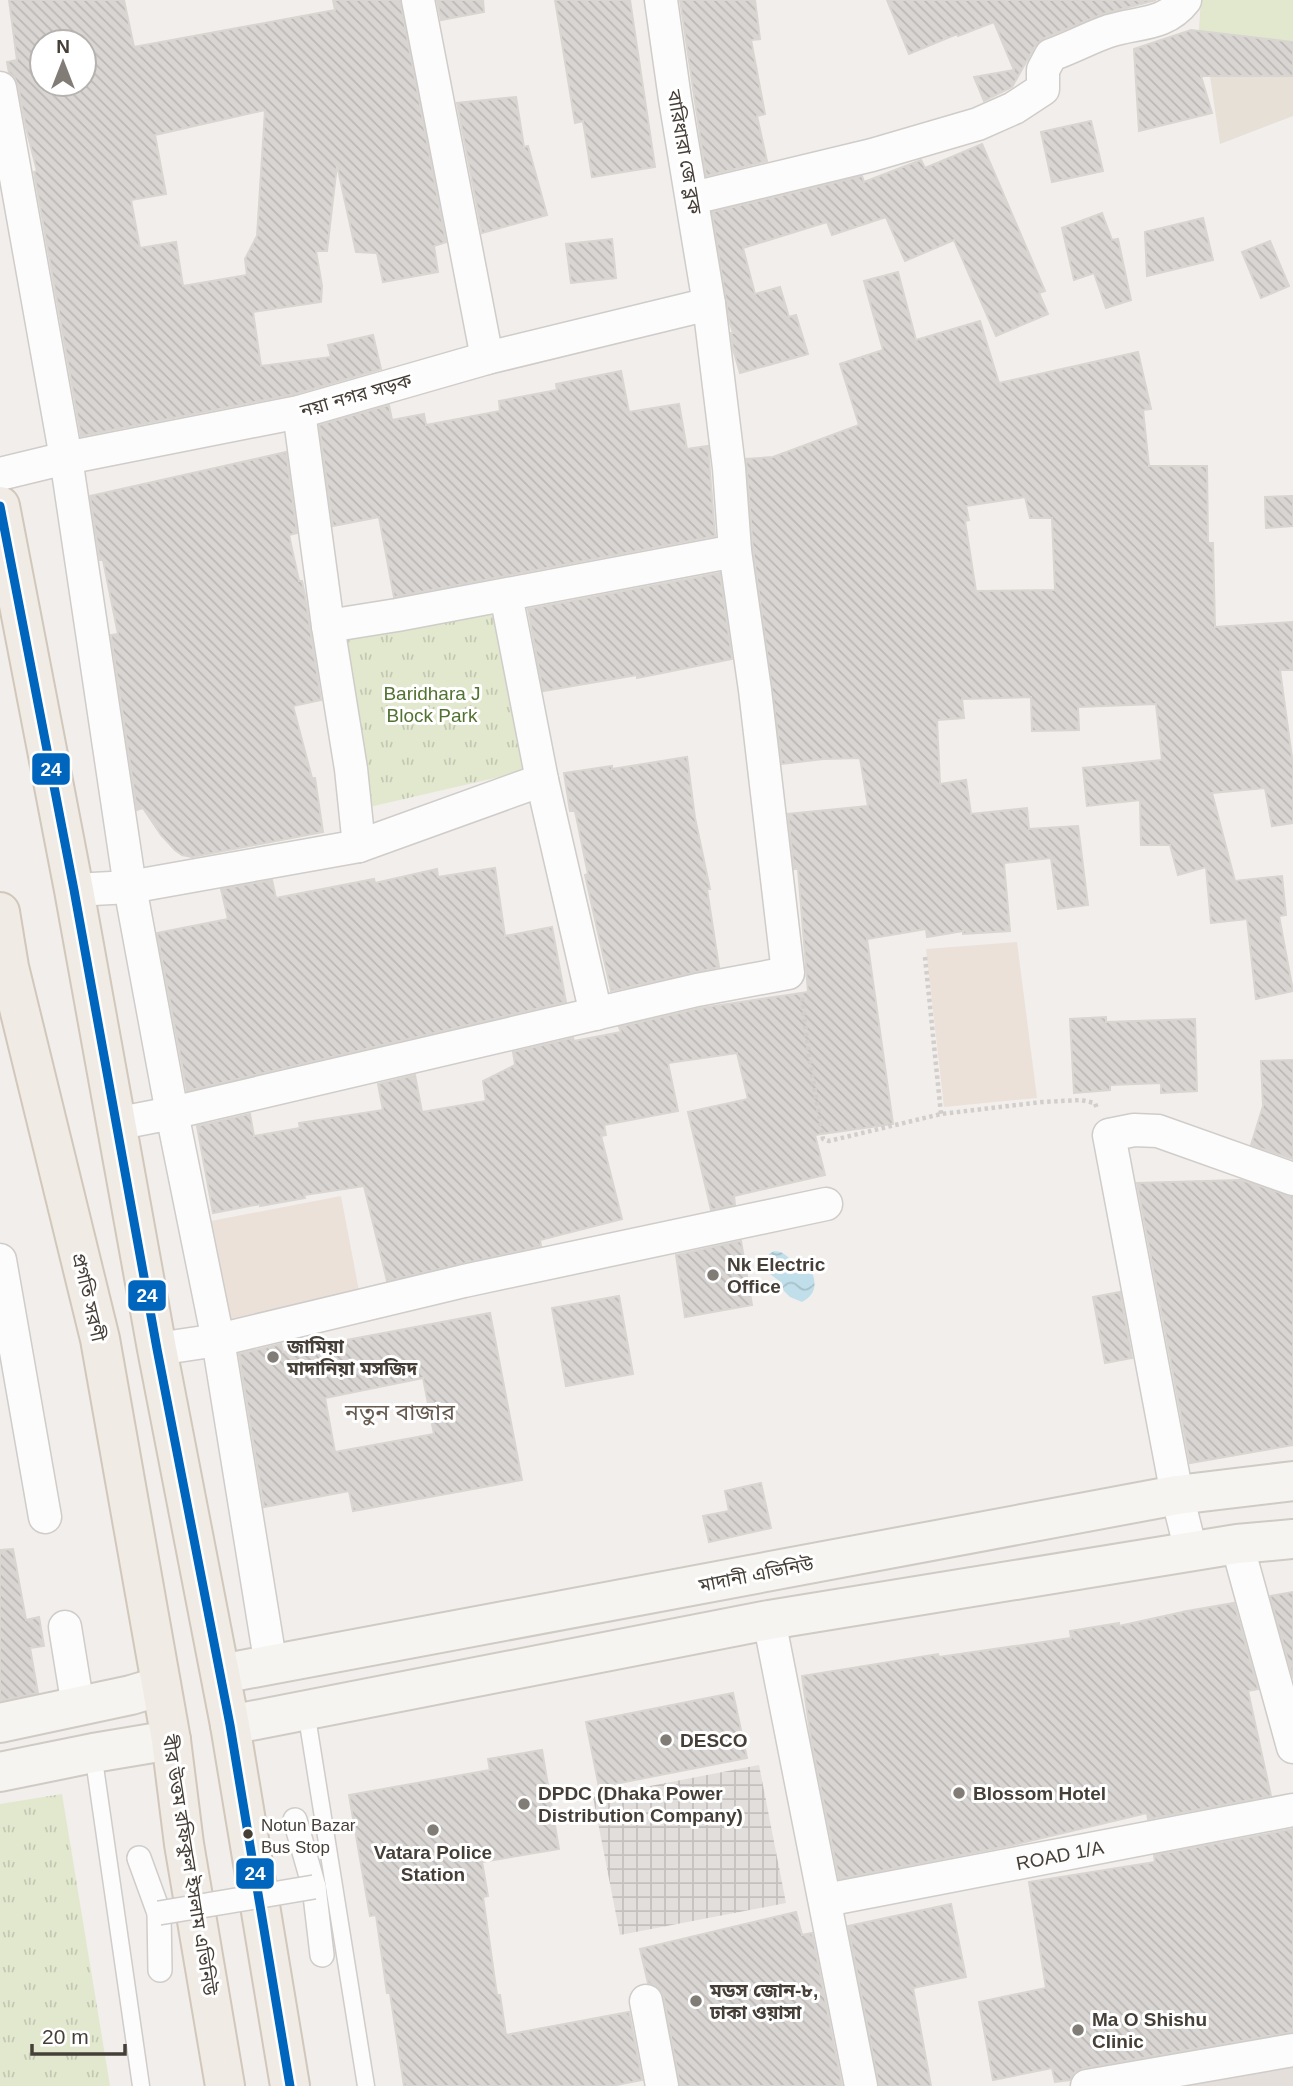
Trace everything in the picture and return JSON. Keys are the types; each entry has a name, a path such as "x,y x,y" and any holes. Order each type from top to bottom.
{"main road":[{"path":"0,506 74,890 157,1349 230,1724 290,2086"},
{"name":"প্রগতি সরণী","path":"0,912 9,967 100,1339 161,1686"},
{"name":"মাদানী এভিনিউ","path":"220,1675 1177,1495 1293,1481"},
{"path":"230,1724 769,1620 1237,1544 1293,1539"},
{"path":"482,1626 492,1674"},
{"path":"0,1723 161,1686"},
{"name":"বীর উত্তম রফিকুল ইসলাম এভিনিউ","path":"161,1686 171,1740 184,1844 225,2086"},
{"path":"0,1772 171,1740"}],"street":[{"path":"418,0 487,358"},
{"name":"বারিধারা জে ব্লক","path":"661,0 709,304 729,468 735,551 755,690 788,973"},
{"path":"693,198 872,155 978,124 1014,108 1042,89 1044,70 1051,55 1109,31 1158,19 1175,12 1185,0"},
{"path":"0,88 66,458 130,887 218,1340 271,1666"},
{"name":"নয়া নগর সড়ক","path":"0,474 66,458 299,412 487,358 709,304"},
{"path":"299,412 328,626 351,769 359,846"},
{"path":"328,626 735,551"},
{"path":"506,595 542,780 596,1014"},
{"path":"74,890 130,887 359,846 542,780"},
{"path":"115,1124 697,990 788,973"},
{"path":"1191,1552 1177,1495 1109,1135 1134,1130 1158,1131 1293,1179"},
{"path":"157,1349 218,1340 464,1281 825,1204"},
{"path":"0,1260 45,1517"},
{"path":"1237,1544 1293,1747"},
{"path":"769,1620 861,2086"},
{"path":"65,1627 78,1707"},
{"name":"ROAD 1/A","path":"826,1900 1293,1810"},
{"path":"295,1820 314,1887 322,1955"},
{"path":"139,1858 159,1913 160,1970"},
{"path":"159,1913 314,1887"},
{"path":"646,2001 662,2086"},
{"path":"1087,2086 1293,2050"}],"lane":[{"path":"306,1711 366,2086"},
{"path":"93,1753 141,2086"}],"path":[{"path":"925,957 941,1114"},
{"path":"788,973 801,982 809,1056 823,1139 829,1140 941,1114 1081,1100 1095,1103 1109,1135"}],"shaded area":[{"path":"1201,0 1293,0 1293,116 1220,144 1210,76 1199,31"},
{"path":"1017,942 1037,1098 944,1107 926,949"},
{"path":"341,1196 360,1296 230,1321 211,1221"},
{"path":"759,1765 786,1903 620,1935 593,1797"},
{"path":"1293,2057 1293,2086 1148,2086"}],"green space":[{"path":"1202,0 1293,0 1293,42 1199,31"},
{"name":"Baridhara J Block Park","path":"505,606 530,770 365,808 332,634"},
{"path":"62,1794 110,2086 0,2086 0,1804"}],"water":[{"path":"774,1251 784,1254 813,1275 813,1291 802,1302 790,1297 778,1280 766,1271 764,1264 769,1254"}],"building":[{"path":"9,0 124,0 134,47 335,10 333,0 400,0 446,242 434,246 438,272 383,282 377,253 356,252 337,165 327,251 316,251 322,286 321,302 253,312 261,366 331,357 328,345 373,335 381,369 295,394 81,436 34,172 37,171 18,85 9,73 7,62 17,60","holes":["265,110 257,236 245,259 247,275 183,286 176,242 140,248 131,200 166,194 155,135"]},
{"path":"437,0 483,0 484,12 441,20"},
{"path":"555,0 630,0 655,167 592,177 583,121 575,123"},
{"path":"680,0 755,0 760,39 751,40 765,114 757,116 767,161 706,176"},
{"path":"887,0 1156,0 1103,14 1044,38 1035,46 1012,87 984,101 974,77 1014,70 994,22 909,54"},
{"path":"1191,30 1293,42 1293,76 1201,76 1212,113 1139,131 1134,49"},
{"path":"516,97 524,147 528,146 547,215 482,233 457,103"},
{"path":"1091,121 1103,171 1052,182 1041,132"},
{"path":"982,144 1045,291 1039,293 1048,314 996,336 954,240 905,261 886,217 832,235 827,222 743,248 755,294 780,287 789,317 796,315 808,354 740,373 733,349 733,333 712,212 862,176 864,182 921,160 925,168"},
{"path":"1102,213 1112,240 1118,239 1131,300 1106,308 1094,273 1074,280 1062,228"},
{"path":"1203,218 1213,260 1147,276 1145,232"},
{"path":"612,239 616,278 571,283 566,244"},
{"path":"1270,241 1289,286 1261,298 1242,252"},
{"path":"898,272 916,340 980,321 999,383 1138,352 1151,409 1143,410 1149,466 1207,466 1208,543 1213,543 1215,627 1293,622 1293,670 1280,670 1293,765 1293,823 1272,826 1265,788 1212,793 1235,881 1282,876 1286,915 1279,916 1293,991 1256,999 1247,919 1211,923 1206,867 1178,875 1170,845 1141,845 1140,800 1087,806 1083,768 1162,760 1156,704 1078,707 1079,730 1032,731 1031,697 962,699 964,718 937,720 940,784 966,780 971,814 1027,808 1029,829 1078,826 1088,905 1058,909 1051,858 1004,863 1010,931 963,934 963,931 927,937 926,929 867,939 893,1124 815,1135 825,1175 734,1196 735,1205 711,1210 688,1112 748,1099 737,1053 668,1063 678,1111 604,1125 606,1135 601,1136 622,1219 540,1240 541,1246 387,1281 364,1186 213,1213 197,1126 250,1114 254,1136 300,1128 299,1123 383,1110 378,1084 415,1075 422,1112 486,1101 483,1081 515,1065 513,1052 573,1038 574,1041 621,1032 619,1027 701,1008 808,992 798,869 794,869 788,814 868,806 860,758 782,764 753,549 746,459 773,457 859,425 840,364 883,350 864,281","holes":["1025,497 1030,518 1052,518 1055,590 976,591 965,521 969,520 966,506"]},
{"path":"621,371 629,412 679,404 687,449 708,446 715,536 394,597 379,517 333,526 319,425 389,405 392,420 424,414 426,425 500,411 499,401 557,390 556,384"},
{"path":"286,452 297,533 289,535 305,596 321,700 293,706 312,778 315,778 323,832 192,857 182,855 161,835 143,808 137,810 111,635 118,634 103,560 100,560 90,496"},
{"path":"1293,496 1293,526 1266,528 1265,497"},
{"path":"720,573 732,659 637,678 637,675 543,691 528,609"},
{"path":"687,757 695,818 710,889 707,889 719,967 611,991 585,875 588,874 575,811 570,811 564,773 612,766 612,769"},
{"path":"495,868 505,936 552,927 566,1002 187,1091 157,933 228,919 221,889 272,880 276,898 374,879 375,883 437,869 438,877"},
{"path":"1106,1017 1106,1022 1195,1019 1197,1091 1161,1093 1161,1083 1110,1085 1110,1090 1074,1093 1070,1019"},
{"path":"1293,1060 1293,1159 1251,1145 1263,1106 1261,1061"},
{"path":"1241,1180 1293,1197 1293,1445 1190,1463 1137,1183"},
{"name":"Nk Electric Office","path":"741,1241 752,1305 685,1317 676,1255"},
{"path":"1120,1292 1132,1358 1105,1363 1093,1297"},
{"path":"619,1296 633,1374 566,1386 552,1308"},
{"path":"490,1313 522,1480 353,1511 349,1491 264,1507 239,1354 281,1344 283,1352","holes":["423,1378 434,1434 335,1452 325,1398"]},
{"path":"761,1483 771,1528 709,1542 703,1516 729,1511 725,1491"},
{"path":"13,1549 26,1620 39,1617 44,1646 30,1648 38,1693 0,1701 0,1550"},
{"path":"1293,1592 1293,1678 1270,1596"},
{"path":"1234,1603 1258,1689 1248,1691 1271,1796 1148,1819 1147,1813 1013,1845 839,1879 811,1739 802,1676 938,1654 939,1657 1071,1638 1070,1631 1119,1623 1119,1626"},
{"name":"DESCO","path":"733,1693 747,1758 599,1787 586,1722"},
{"path":"542,1750 559,1849 482,1862 488,1896 483,1897 497,1995 500,1995 506,2035 629,2012 642,2080 611,2086 404,2086 376,1915 370,1916 349,1795 490,1770 488,1759"},
{"path":"1293,1829 1293,2032 1084,2068 1075,2072 1070,2080 1055,2082 1052,2068 993,2080 979,2002 1046,1988 1029,1882 1155,1862 1154,1855"},
{"path":"951,1904 966,1977 913,1988 931,2086 879,2086 848,1926"},
{"name":"মডস জোন-৮, ঢাকা ওয়াসা","path":"796,1912 802,1935 812,1933 842,2086 680,2086 664,1998 659,1989 648,1983 640,1949"}],"transit line":[{"name":"24","path":"0,506 230,1725 290,2086"}],"place":[{"name":"Nk Electric Office","path":"713,1275"},
{"name":"জামিয়া মাদানিয়া মসজিদ","path":"273,1357"},
{"name":"DESCO","path":"666,1740"},
{"name":"Blossom Hotel","path":"959,1793"},
{"name":"DPDC (Dhaka Power Distribution Company)","path":"524,1804"},
{"name":"Vatara Police Station","path":"433,1830"},
{"name":"Notun Bazar Bus Stop","path":"248,1834"},
{"name":"মডস জোন-৮, ঢাকা ওয়াসা","path":"696,2001"},
{"name":"Ma O Shishu Clinic","path":"1078,2030"}],"district":[{"name":"নতুন বাজার","path":"400,1412"}]}
